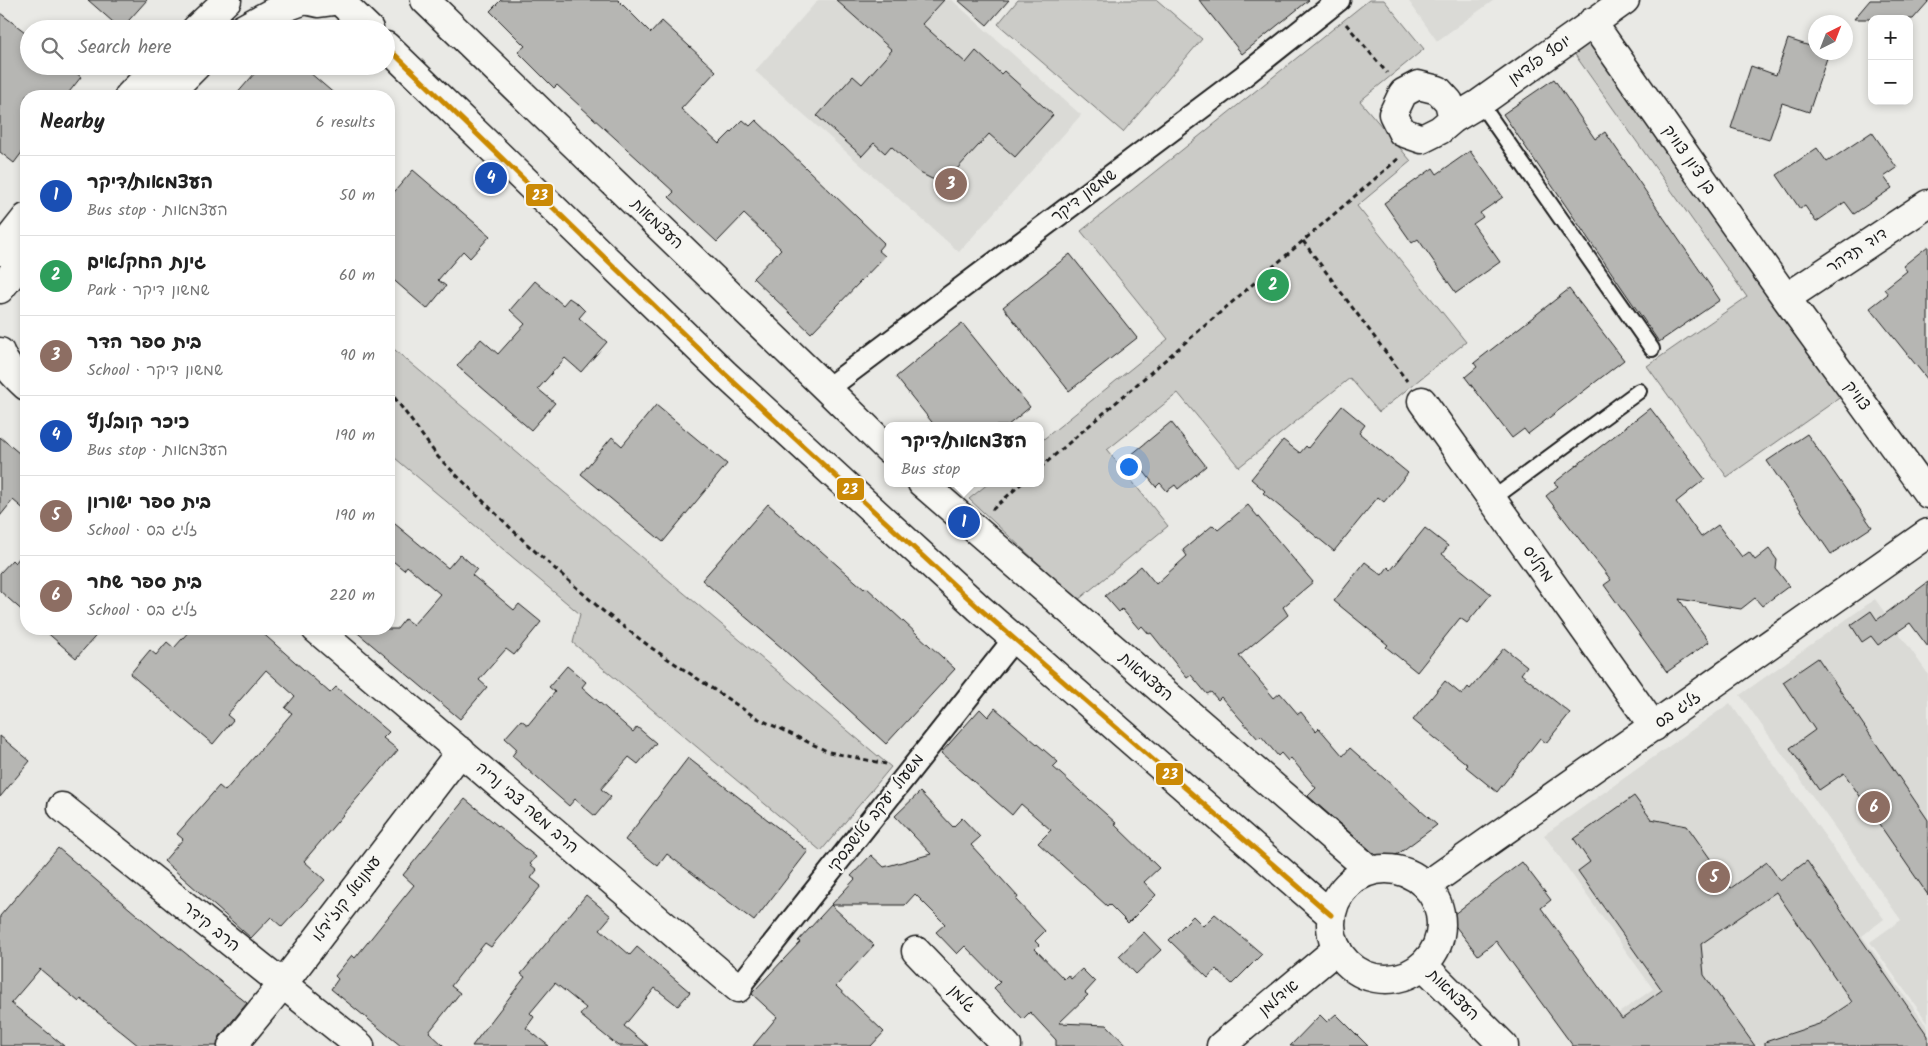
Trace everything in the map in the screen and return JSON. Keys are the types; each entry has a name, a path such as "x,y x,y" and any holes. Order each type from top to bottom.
{"street":[{"path":"205,20 226,0"},
{"path":"258,20 275,11 304,0 319,3 341,0 360,20"},
{"name":"העצמאות","path":"424,0 884,446"},
{"name":"יוסף פלדמן","path":"1422,138 1440,130 1453,119 1480,103 1592,22 1626,0"},
{"name":"שמשון דיקר","path":"827,389 1233,84 1335,3"},
{"name":"בן ציון צוויק","path":"1592,22 1786,298"},
{"path":"395,55 725,374 1014,639 1331,915"},
{"path":"135,90 149,75"},
{"path":"172,90 187,75"},
{"path":"1422,138 1402,132 1393,114 1403,93 1418,85 1438,90 1449,102 1453,119"},
{"name":"דוד תדהר","path":"1786,298 1928,204"},
{"path":"0,251 20,226"},
{"path":"0,289 20,264"},
{"name":"צוויק","path":"1786,298 1928,494"},
{"path":"0,352 2,359 14,377"},
{"name":"מקליס","path":"1422,402 1654,727"},
{"name":"העצמאות","path":"927,487 1371,871"},
{"name":"זליג בס","path":"1427,885 1928,533"},
{"name":"הרב משה צבי נריה","path":"323,635 738,988"},
{"name":"משעול יעקב טלישבסקי","path":"738,988 1014,639"},
{"name":"עמנואל קוז'ידלו","path":"232,1046 461,751"},
{"name":"הרב קידר","path":"62,807 360,1046"},
{"path":"1378,869 1396,869 1412,874 1427,885 1437,901 1442,920 1440,938 1432,956 1419,969 1401,978 1382,979 1364,974 1348,964 1337,950 1331,933 1331,915 1337,899 1347,884 1361,874 1378,869"},
{"name":"אידלמן","path":"1221,1046 1337,950"},
{"name":"גלמן","path":"916,951 1007,1046"},
{"name":"העצמאות","path":"1423,965 1504,1046"}],"lane":[{"path":"1480,103 1652,349"},
{"path":"1492,500 1639,391"}],"path":[{"path":"1335,3 1403,93"},
{"path":"1044,465 1422,138"},
{"path":"1303,241 1422,402"},
{"path":"395,398 438,457 521,538 603,611 653,649 755,717 829,752 911,770"},
{"path":"972,526 1017,487"}],"shaded area":[{"path":"818,0 952,0 1081,115 959,252 755,71"},
{"path":"1018,0 1157,0 1202,39 1123,132 998,24"},
{"path":"1369,0 1384,0 1424,49 1360,101 1411,161 1357,206 1466,342 1379,412 1350,378 1239,467 1178,393 1107,450 1168,526 1078,600 969,499 984,487 1044,487 1044,439 1168,339 1081,231"},
{"path":"1408,0 1494,0 1437,41"},
{"path":"1592,22 1852,389 1727,477 1647,366 1747,297 1566,42"},
{"path":"395,350 891,767 821,851 573,643 580,614 395,458"},
{"path":"1875,599 1928,674 1928,1023 1870,942 1901,920 1740,695"},
{"path":"1730,703 1884,919 1862,936 1928,1028 1928,1046 1573,1045 1653,989 1544,835"}],"building":[{"path":"88,0 147,0 129,20 111,20"},
{"path":"501,0 618,0 651,33 662,21 716,71 681,109 719,144 743,120 750,126 756,120 884,243 878,250 885,256 811,333 753,278 781,249 744,214 717,242 669,197 674,192 557,85 554,88 518,52 525,46 490,11"},
{"path":"836,0 944,0 922,24 966,63 976,51 1001,74 1004,71 1053,115 1015,157 989,134 956,170 946,177 938,179 932,179 920,173 891,146 885,153 874,143 862,156 817,116 853,76 862,84 892,50"},
{"path":"958,0 1009,0 987,25"},
{"path":"1199,0 1309,0 1242,54"},
{"path":"1870,0 1928,0 1913,19 1913,15 1868,15 1868,19 1854,19"},
{"path":"0,13 20,28 20,75 79,75 81,77 71,90 20,90 20,155 14,163 0,152"},
{"path":"1788,39 1808,45 1808,60 1826,60 1809,112 1782,103 1769,140 1731,128 1751,66 1776,75"},
{"path":"253,75 312,75 330,90 240,90"},
{"path":"1554,79 1595,139 1605,132 1720,300 1659,342 1503,114"},
{"path":"1872,132 1897,168 1884,177 1892,188 1854,214 1845,202 1816,222 1805,206 1800,209 1777,175 1817,148 1827,162"},
{"path":"1470,151 1503,197 1480,213 1483,217 1473,224 1500,262 1456,293 1418,239 1412,243 1384,203 1433,168 1437,174"},
{"path":"413,170 490,236 470,258 463,251 438,280 446,286 427,309 395,281 395,191"},
{"path":"1928,246 1928,380 1870,308 1888,294 1884,289 1907,271 1903,266"},
{"path":"1070,254 1137,338 1069,391 1003,307"},
{"path":"535,281 563,305 569,298 578,304 585,311 579,318 607,342 581,372 565,358 538,389 555,403 531,430 457,366 481,339 498,354 525,324 510,310"},
{"path":"1569,289 1624,360 1528,434 1524,429 1512,438 1465,377 1477,367 1474,363"},
{"path":"962,323 1030,407 1012,422 932,422 896,377"},
{"path":"656,405 727,464 663,542 581,474 612,437 622,446"},
{"path":"1342,406 1365,425 1359,433 1408,473 1384,502 1378,497 1334,551 1263,493 1265,491 1251,479 1283,440 1300,453 1306,446 1308,448"},
{"path":"1650,408 1705,479 1676,502 1701,537 1718,525 1742,557 1749,552 1755,560 1769,549 1777,560 1776,569 1789,586 1762,606 1755,598 1741,609 1679,599 1709,642 1667,672 1604,585 1611,580 1546,496 1558,486 1554,483"},
{"path":"1171,422 1206,466 1178,489 1175,485 1167,491 1160,483 1156,487 1131,455"},
{"path":"1807,434 1872,527 1831,554 1767,461"},
{"path":"0,437 20,454 20,506 13,500 0,516"},
{"path":"768,504 864,589 866,587 955,669 886,744 782,648 702,580"},
{"path":"1248,505 1313,582 1283,607 1288,615 1239,656 1274,698 1280,693 1298,714 1301,712 1316,731 1319,728 1343,756 1350,748 1437,825 1398,854 1379,858 1308,796 1316,788 1291,758 1288,761 1281,753 1278,756 1261,736 1258,739 1221,697 1218,700 1211,692 1207,694 1191,675 1187,678 1151,633 1149,634 1142,626 1139,629 1122,609 1119,612 1105,596 1141,566 1156,584 1187,556 1183,550 1213,525 1218,530"},
{"path":"395,524 448,568 460,554 477,569 472,575 514,610 519,604 541,622 514,655 506,649 479,680 487,687 460,719 360,635 395,635 395,629 405,619 413,625 440,594 407,566 404,570 395,563"},
{"path":"1425,528 1448,546 1442,554 1491,594 1467,623 1460,618 1417,672 1386,647 1388,645 1334,601 1365,562 1382,575 1388,567 1391,570"},
{"path":"20,557 20,609 0,591 0,573 12,560 15,563"},
{"path":"1928,582 1928,647 1910,623 1878,645 1871,636 1862,642 1851,625 1871,611 1877,620"},
{"path":"50,635 97,635 76,658"},
{"path":"186,635 265,635 330,693 336,687 389,732 383,738 398,750 304,861 325,880 282,927 271,917 251,938 164,861 183,839 177,834 219,786 225,791 292,713 285,708 295,696 266,670 227,715 233,720 213,744 130,674 150,650 156,655 167,642 174,648"},
{"path":"1504,648 1527,666 1521,674 1570,713 1546,743 1540,738 1497,792 1466,767 1468,765 1413,720 1445,681 1462,695 1468,687 1470,689"},
{"path":"1818,658 1928,820 1928,895 1844,773 1819,790 1790,748 1815,730 1783,682"},
{"path":"567,666 586,682 582,687 633,732 637,727 656,743 638,764 629,757 601,789 611,797 595,816 575,799 569,806 512,756 517,749 505,738 521,720 528,725 555,692 549,687"},
{"path":"995,708 1058,762 1053,767 1116,823 1114,824 1159,868 1144,882 1156,895 1128,923 1109,904 1107,906 1038,843 1051,830 1021,804 1012,815 941,753 980,709 988,717"},
{"path":"0,736 30,761 0,797"},
{"path":"688,758 808,851 754,921 667,854 658,866 625,840"},
{"path":"920,792 953,827 962,818 980,837 971,845 1018,897 1016,900 1045,931 1035,941 1039,945 1035,949 1064,979 1068,975 1071,979 1082,969 1095,982 1085,993 1088,995 1059,1023 1107,1025 1127,1046 1056,1046 1056,1040 1030,1012 1023,1019 994,988 1000,982 965,946 957,954 936,932 945,924 915,894 905,905 831,905 855,879 851,876 871,855 884,867 931,854 895,816"},
{"path":"1634,796 1651,819 1687,826 1731,888 1767,862 1780,881 1807,861 1928,1036 1928,1046 1765,1046 1765,1042 1819,1024 1852,1002 1776,892 1701,944 1704,975 1755,1046 1573,1046 1496,941 1478,955 1449,918 1522,862 1551,900 1541,908 1622,1019 1662,990 1578,871 1590,862 1574,839"},
{"path":"465,799 536,857 530,864 537,870 531,878 541,886 491,947 485,943 451,986 460,993 429,1032 444,1046 401,1046 331,989 338,979 335,976 352,955 355,958 414,885 403,875"},
{"path":"58,848 162,936 247,1003 220,1036 217,1046 139,1046 81,999 79,1002 40,969 11,1003 64,1046 0,1046 0,916"},
{"path":"586,895 611,916 600,929 630,955 637,947 690,992 678,1006 655,988 624,1026 648,1046 618,1046 580,1015 586,1008 555,983 530,1013 534,1017 526,1028 549,1046 472,1046 525,977 521,974"},
{"path":"831,905 874,945 836,986 884,1032 871,1046 753,1046 777,1017 752,994 753,992 800,942 798,941"},
{"path":"1215,914 1262,954 1232,984 1216,969 1208,978 1169,940 1193,916 1203,926"},
{"path":"1144,932 1161,950 1136,974 1119,956"},
{"path":"1336,1014 1368,1046 1290,1046 1320,1015 1327,1022"}],"transit line":[{"name":"23","path":"395,55 725,374 979,608 1331,915"}],"place":[{"name":"כיכר קובלנץ","path":"491,178"},
{"name":"בית ספר הדר","path":"951,184"},
{"name":"גינת החקלאים","path":"1273,285"},
{"name":"העצמאות/דיקר","path":"964,522"},
{"name":"בית ספר שחר","path":"1874,807"},
{"name":"בית ספר ישורון","path":"1714,877"}]}
